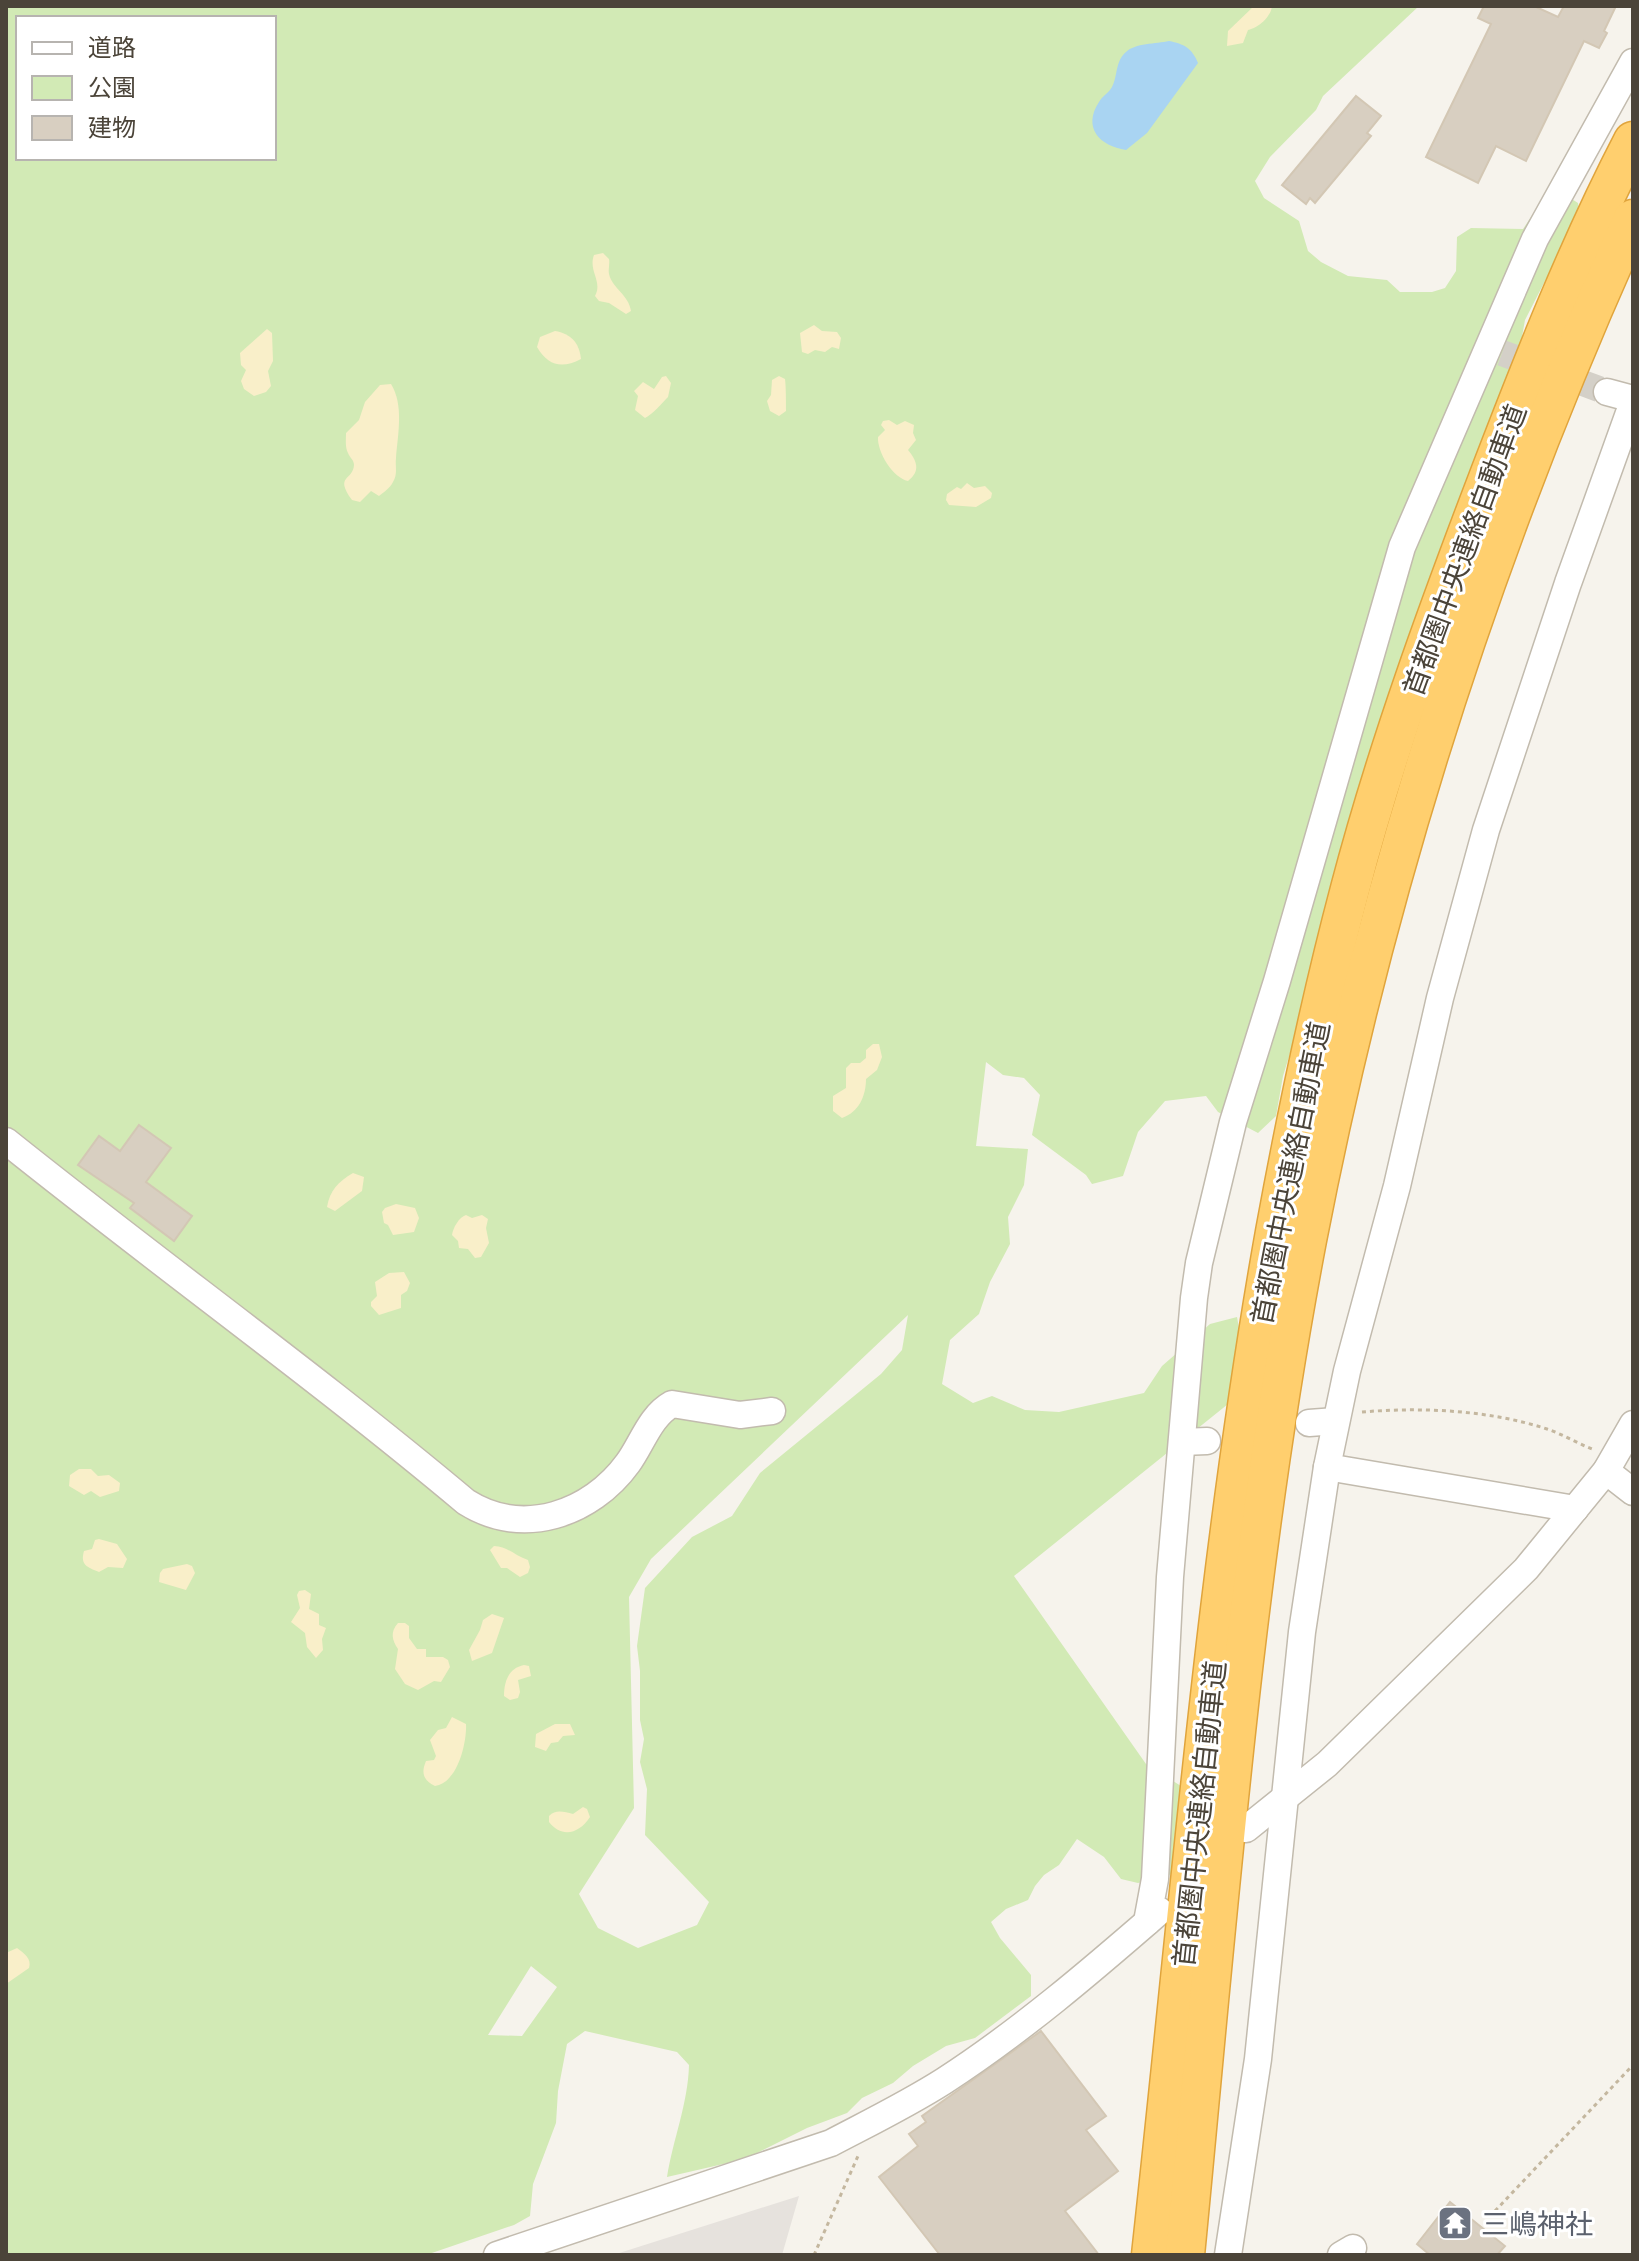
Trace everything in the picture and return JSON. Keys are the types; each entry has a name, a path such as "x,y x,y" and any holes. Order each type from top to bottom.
{"highway":[{"name":"首都圏中央連絡自動車道","path":"1151,2255 1209,1714 1248,1398 1309,1058 1350,887 1402,717 1458,558 1555,314 1633,141"},
{"name":"首都圏中央連絡自動車道","path":"1185,2255 1238,1720 1278,1404 1308,1238 1342,1083 1387,896 1459,656 1543,428 1633,219"}],"street":[{"path":"1147,1922 1155,1879 1170,1577 1195,1442 1199,1263 1233,1122 1277,981 1402,547 1495,351 1535,239 1633,62"},
{"path":"1228,2255 1258,2059 1302,1632 1337,1417 1397,1186 1440,998 1486,830 1568,583 1633,401 1607,392"},
{"path":"6,1141 466,1502 495,1516 535,1521 589,1501 611,1485 663,1409 672,1404 740,1415 772,1411"},
{"path":"1309,1423 1337,1417"},
{"path":"1246,1829 1327,1764 1526,1569 1610,1464 1633,1424"},
{"path":"1610,1464 1633,1492"},
{"path":"1327,1467 1575,1509"},
{"path":"497,2255 831,2143 874,2121 943,2082 999,2042 1058,1997 1170,1902"}],"path":[{"path":"1337,1417 1406,1408 1462,1412 1546,1429 1610,1464"},
{"path":"1495,2211 1633,2065"},
{"path":"814,2255 874,2121"}],"shaded area":[{"path":"799,2196 782,2255 613,2255"}],"green space":[{"path":"6,6 1419,6 1323,96 1316,110 1270,157 1255,181 1264,198 1299,221 1308,251 1321,262 1348,276 1387,280 1400,292 1432,292 1445,288 1456,271 1457,237 1471,228 1523,229 1545,196 1567,196 1578,203 1580,216 1562,260 1546,279 1525,320 1507,389 1496,402 1485,449 1295,1037 1283,1076 1276,1116 1258,1133 1218,1112 1206,1096 1165,1101 1138,1132 1123,1176 1092,1184 1086,1175 1032,1135 1040,1095 1024,1078 1003,1075 986,1062 976,1146 1028,1149 1024,1185 1008,1217 1010,1244 990,1282 979,1314 950,1340 942,1384 973,1403 992,1396 1025,1410 1059,1412 1144,1393 1162,1366 1210,1324 1237,1317 1242,1344 1233,1400 1014,1576 1146,1764 1181,1786 1182,1823 1172,1874 1138,1883 1121,1879 1104,1857 1077,1839 1059,1865 1035,1886 1028,1900 1006,1909 991,1922 1000,1938 1031,1975 1031,1996 975,2038 946,2046 913,2066 893,2083 862,2098 847,2113 807,2128 745,2159 667,2177 686,2094 689,2065 677,2052 585,2031 567,2044 558,2091 556,2123 533,2184 530,2216 514,2225 426,2255 6,2255","holes":["908,1315 902,1350 881,1374 760,1473 732,1516 692,1537 645,1588 637,1646 640,1720 644,1739 640,1762 647,1789 645,1835 709,1902 697,1925 638,1948 598,1928 579,1894 634,1808 629,1597 651,1559","531,1966 557,1987 522,2036 488,2035"]}],"sand":[{"path":"1254,6 1272,6 1263,21 1248,30 1243,43 1227,46 1228,31"},
{"path":"603,253 609,259 613,283 630,305 631,311 626,314 595,296 594,255"},
{"path":"814,325 822,331 837,332 841,338 839,349 832,347 825,352 802,352 800,333"},
{"path":"267,329 272,333 273,361 268,371 271,386 266,392 254,396 244,389 241,381 246,370 241,365 240,353"},
{"path":"555,331 573,340 581,359 562,365 551,362 541,353 537,347 540,337"},
{"path":"666,376 671,383 668,397 645,418 635,410 638,396 634,391 643,382 654,389"},
{"path":"779,376 785,379 786,411 779,416 770,411 767,401 771,395 772,380"},
{"path":"391,384 399,410 395,479 379,496 371,491 360,502 352,500 344,482 354,465 346,448 346,433 359,420 365,402 380,385"},
{"path":"889,420 897,425 905,421 914,425 916,440 908,450 916,470 908,481 892,470 880,450 878,437 885,430 881,425"},
{"path":"967,483 974,488 985,486 992,493 991,498 976,507 949,505 947,494"},
{"path":"873,1044 879,1044 882,1057 877,1070 866,1079 865,1091 857,1108 842,1118 833,1111 833,1096 846,1088 846,1068 866,1058 866,1050"},
{"path":"353,1173 364,1177 362,1191 335,1211 327,1207 336,1187"},
{"path":"396,1204 415,1208 419,1218 414,1232 393,1235 384,1223 382,1212"},
{"path":"466,1215 472,1218 482,1215 488,1219 489,1243 481,1257 475,1258 468,1249 459,1248 458,1241 452,1235 457,1223"},
{"path":"404,1272 410,1283 401,1295 401,1308 379,1315 371,1306 377,1296 375,1282 389,1273"},
{"path":"79,1469 91,1469 98,1476 109,1475 120,1483 119,1491 100,1497 91,1491 84,1495 69,1486 70,1475"},
{"path":"95,1540 117,1544 127,1559 123,1568 108,1567 99,1572 86,1565 84,1551 92,1549"},
{"path":"494,1546 528,1560 528,1573 520,1577 507,1568 501,1568 490,1550"},
{"path":"187,1564 192,1566 195,1573 186,1590 159,1582 163,1569"},
{"path":"305,1590 311,1594 309,1609 319,1614 319,1625 326,1628 322,1639 323,1650 316,1658 307,1647 305,1633 291,1622 300,1608 297,1595"},
{"path":"492,1614 504,1618 492,1653 472,1661 469,1650 483,1620"},
{"path":"398,1623 409,1626 409,1638 417,1649 426,1649 426,1657 448,1660 450,1667 441,1682 434,1681 418,1690 405,1684 395,1669 398,1649 393,1633"},
{"path":"524,1665 529,1666 531,1676 518,1680 518,1698 510,1700 504,1696 506,1680 511,1672"},
{"path":"452,1717 466,1724 463,1751 450,1778 435,1786 423,1773 426,1761 434,1760 436,1756 430,1740 438,1730 446,1728"},
{"path":"555,1724 570,1724 575,1735 563,1736 558,1742 551,1743 546,1751 535,1747 536,1734"},
{"path":"583,1807 590,1817 576,1830 559,1831 549,1822 549,1816 554,1812 573,1814"},
{"path":"17,1948 25,1954 30,1965 6,1984 6,1953"}],"water":[{"path":"1169,41 1187,48 1198,63 1147,133 1126,150 1108,144 1096,134 1092,120 1099,102 1112,87 1120,60 1135,47"}],"building":[{"path":"1484,6 1534,6 1558,17 1564,6 1616,6 1599,48 1584,41 1526,161 1496,146 1478,183 1426,157 1491,24 1478,18"},
{"path":"1356,96 1381,116 1367,133 1371,136 1315,203 1310,198 1306,204 1282,185"},
{"path":"139,1125 171,1148 146,1182 192,1216 174,1241 130,1208 134,1203 78,1165 99,1136 120,1151"},
{"path":"1041,2031 1106,2116 1086,2130 1118,2171 1065,2211 1099,2255 940,2255 879,2177 918,2146 909,2134 926,2122 922,2116"},
{"name":"三嶋神社","path":"1450,2202 1505,2246 1497,2255 1430,2255 1417,2244"}],"tunnel":[{"path":"1502,353 1607,392"}],"place":[{"name":"三嶋神社","path":"1455,2223"}]}
